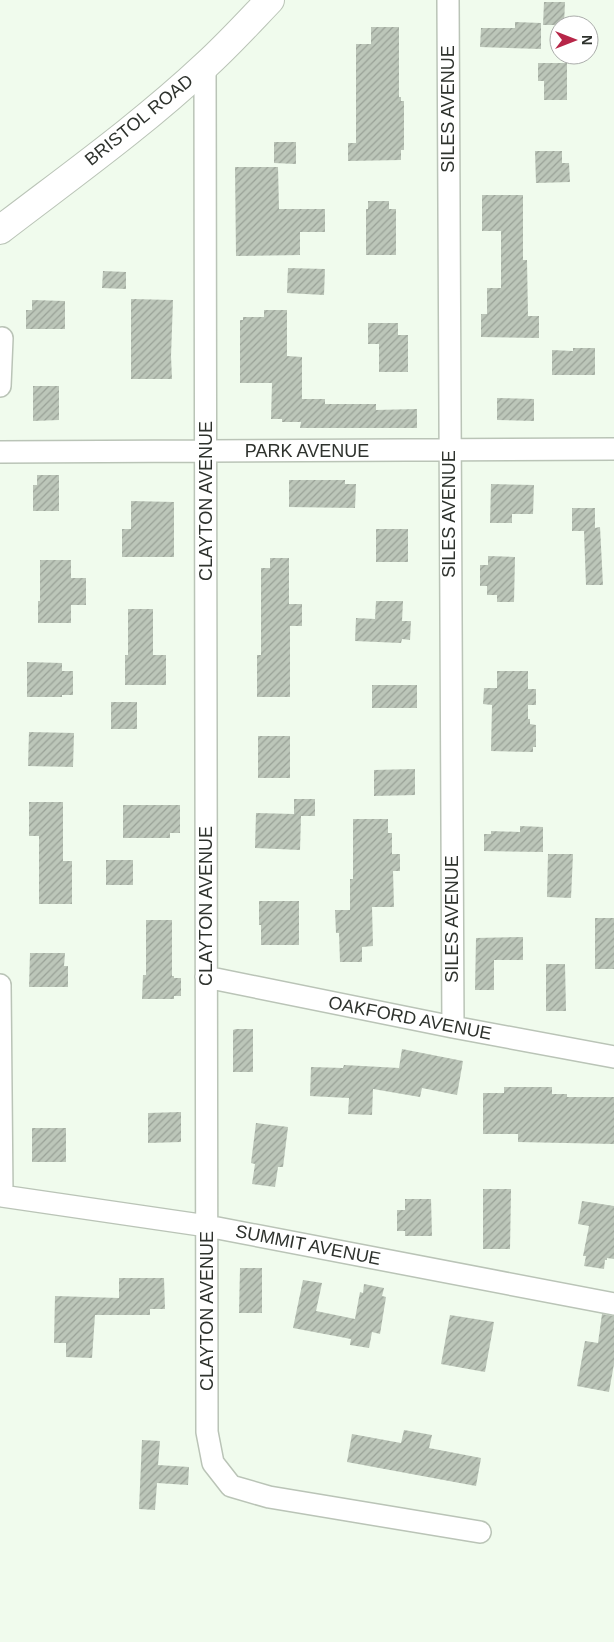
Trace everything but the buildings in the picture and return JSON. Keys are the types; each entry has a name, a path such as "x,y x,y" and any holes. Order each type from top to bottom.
{"main road":[{"name":"BRISTOL ROAD","path":"0,230 145,117 205,66 236,37 270,0"}],"street":[{"name":"SILES AVENUE","path":"448,0 453,1027"},
{"name":"CLAYTON AVENUE","path":"205,66 207,1432 213,1463 232,1486 269,1497 480,1532"},
{"path":"0,386 2,338"},
{"name":"PARK AVENUE","path":"0,452 614,449"},
{"name":"OAKFORD AVENUE","path":"206,977 453,1027 614,1057"},
{"path":"0,985 1,1196"},
{"name":"SUMMIT AVENUE","path":"1,1196 207,1226 614,1304"}]}
